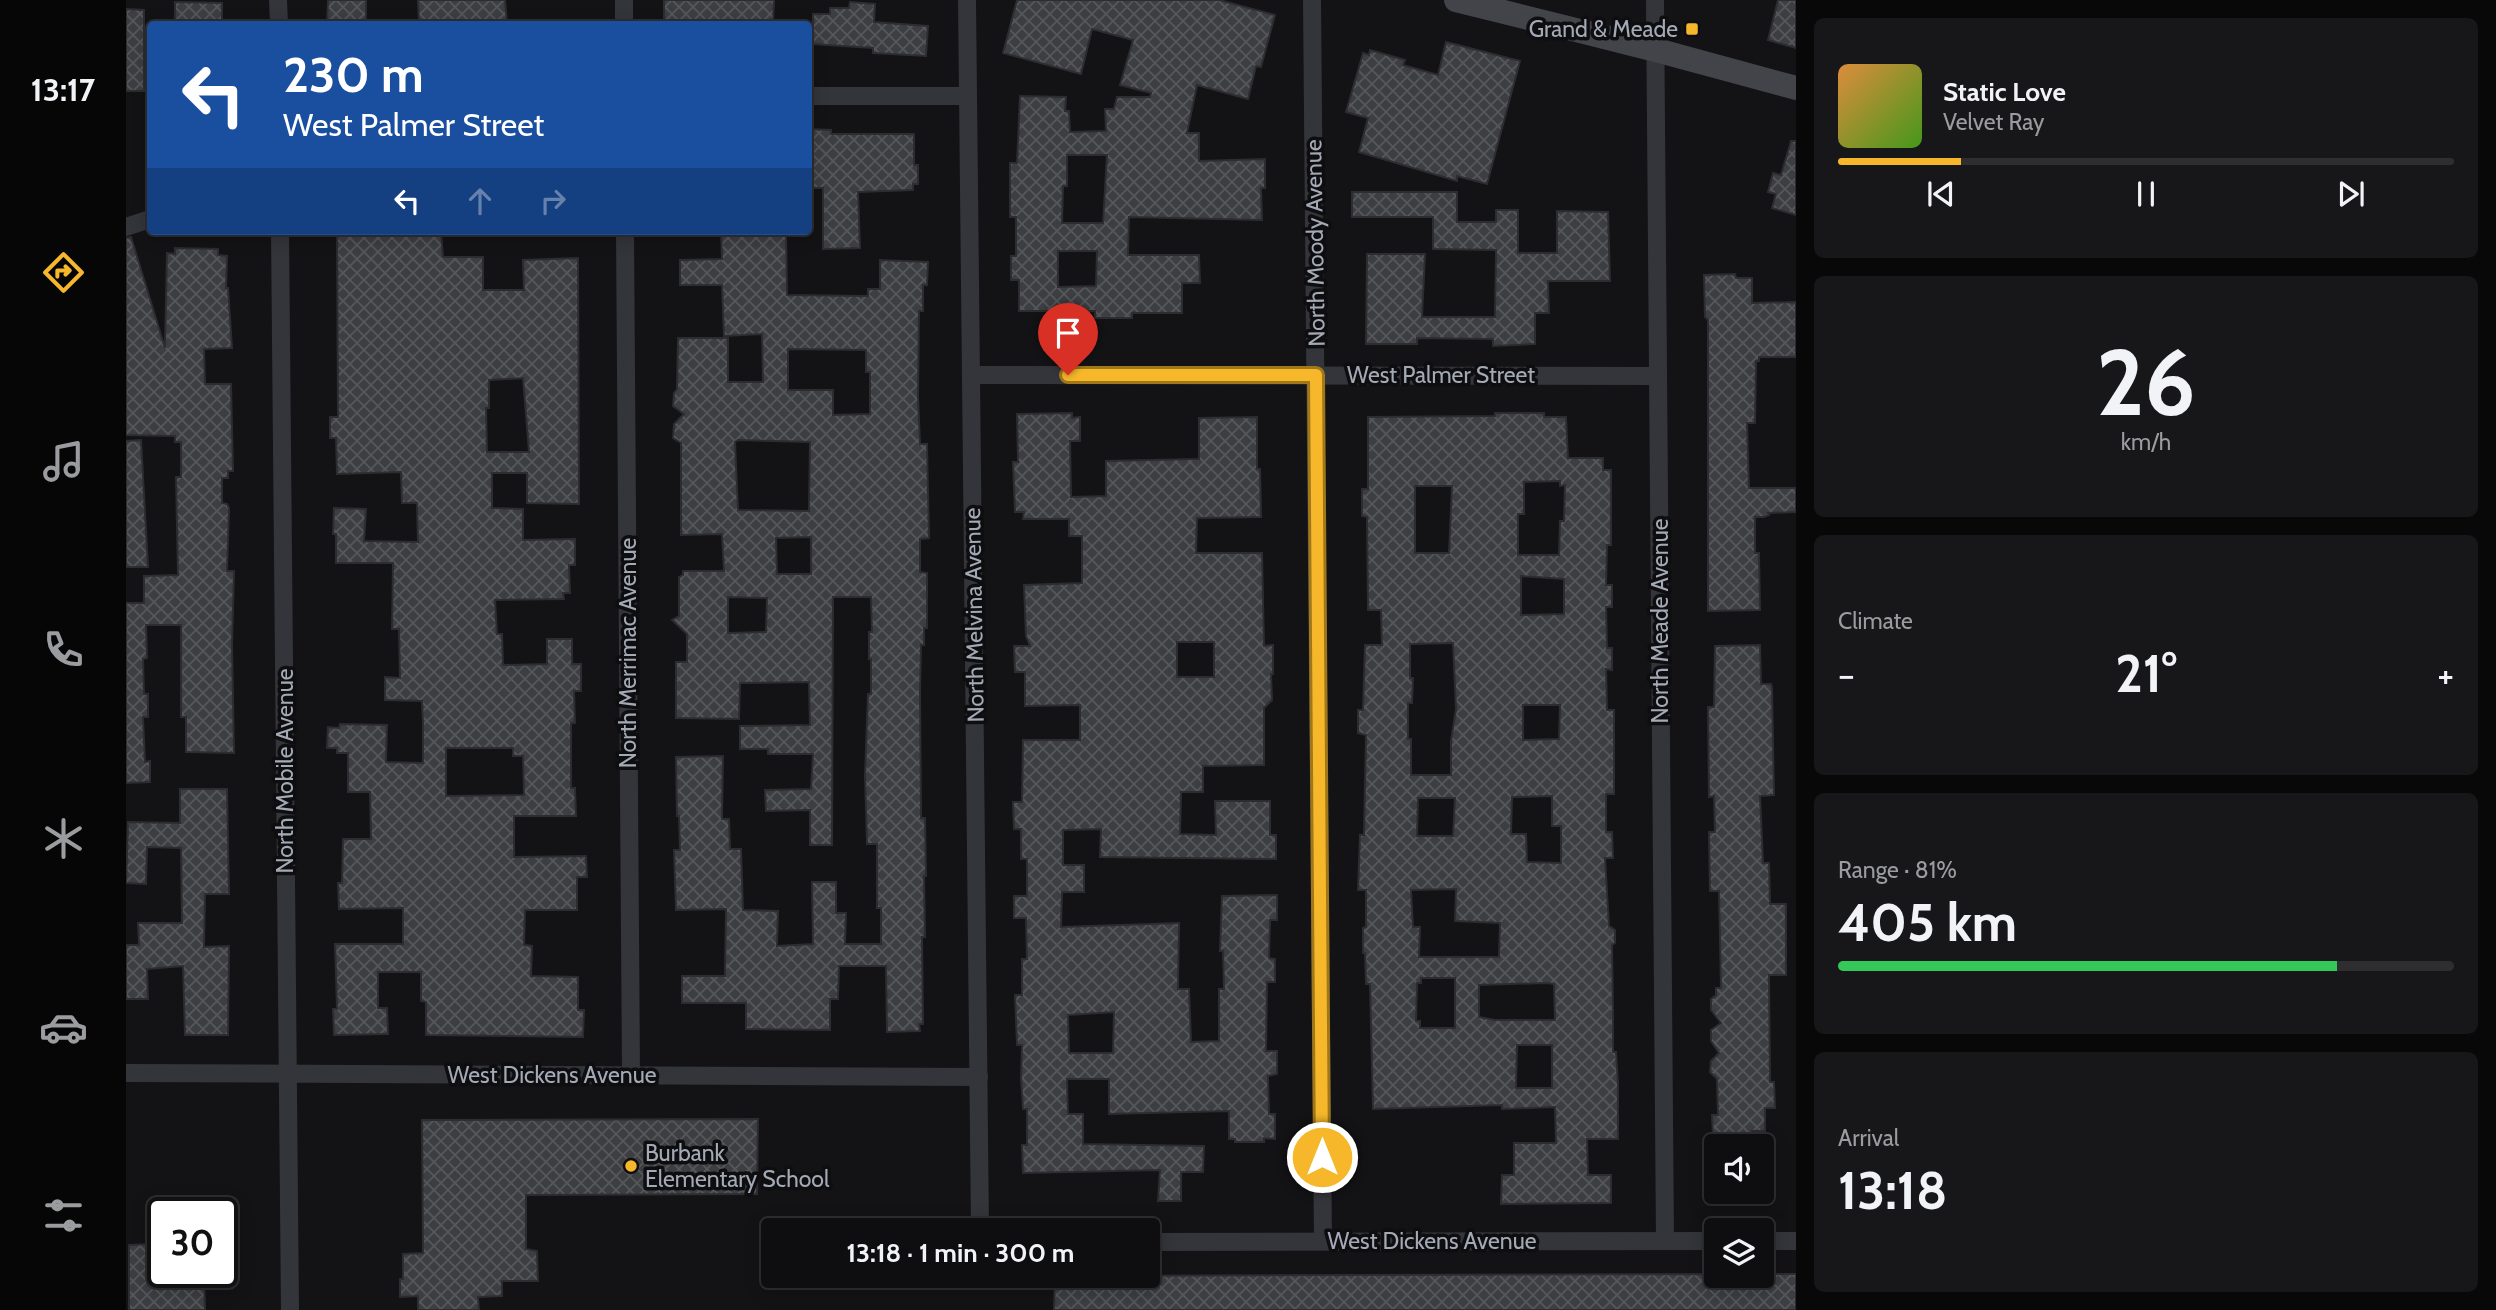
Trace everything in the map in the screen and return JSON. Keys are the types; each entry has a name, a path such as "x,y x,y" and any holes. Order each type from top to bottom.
{"main road":[{"path":"1457,0 1656,50 1796,89"}],"street":[{"path":"278,0 279,21"},
{"path":"624,0 624,21"},
{"name":"North Melvina Avenue","path":"967,0 980,1218"},
{"name":"North Moody Avenue","path":"1312,0 1323,1241"},
{"name":"North Meade Avenue","path":"1655,0 1665,1241"},
{"path":"812,96 968,96"},
{"path":"126,227 147,220"},
{"name":"North Mobile Avenue","path":"280,235 290,1310"},
{"name":"North Merrimac Avenue","path":"625,235 631,1075"},
{"name":"West Palmer Street","path":"971,375 1658,376"},
{"name":"West Dickens Avenue","path":"126,1073 979,1077"},
{"name":"West Dickens Avenue","path":"1160,1242 1704,1241"},
{"path":"1774,1241 1796,1241"}],"building":[{"path":"328,0 366,0 366,21 327,21"},
{"path":"418,0 505,0 507,21 419,21"},
{"path":"664,0 774,0 773,21 664,21"},
{"path":"1017,0 1219,0 1275,15 1261,67 1256,66 1248,99 1197,85 1187,133 1199,133 1199,161 1265,159 1265,188 1261,188 1262,220 1129,217 1128,255 1199,255 1200,283 1182,283 1182,313 1132,313 1132,318 1095,318 1095,311 1019,311 1019,280 1011,280 1011,256 1016,256 1016,217 1010,217 1010,163 1017,163 1020,96 1066,97 1065,111 1069,111 1070,132 1106,131 1105,109 1114,109 1117,97 1150,97 1151,93 1120,85 1133,40 1092,29 1081,74 1003,53","holes":["1067,155 1107,155 1103,223 1062,223 1063,186 1067,186","1058,251 1097,251 1096,286 1058,287"]},
{"path":"1778,0 1796,0 1796,48 1768,40"},
{"path":"175,2 222,3 222,21 175,21"},
{"path":"850,2 875,4 874,22 928,26 926,56 873,53 873,48 813,44 813,14 830,14 830,8 849,8"},
{"path":"126,9 144,10 144,91 126,91"},
{"path":"1446,42 1520,61 1487,184 1457,176 1457,181 1359,152 1368,118 1346,112 1363,53 1369,55 1370,50 1405,60 1403,65 1438,75"},
{"path":"812,129 831,130 831,134 914,134 914,165 918,165 918,184 913,184 913,190 858,192 860,248 823,249 823,188 812,188"},
{"path":"1791,141 1796,141 1796,215 1772,208 1776,194 1768,192 1773,173 1781,175"},
{"path":"1352,192 1457,192 1457,222 1496,222 1496,210 1518,210 1518,253 1557,253 1557,211 1608,212 1610,281 1548,281 1549,313 1535,313 1535,344 1493,346 1493,339 1417,338 1417,344 1366,344 1367,254 1425,254 1422,317 1495,317 1496,250 1433,249 1433,217 1352,217"},
{"path":"337,235 441,235 443,257 483,257 483,290 524,290 523,260 578,258 579,504 527,503 527,473 492,473 492,508 523,509 523,540 575,539 575,565 569,565 570,593 563,593 564,599 495,600 497,634 502,634 503,665 547,664 547,639 572,639 572,664 581,664 581,691 574,691 575,723 571,723 571,788 575,788 576,816 514,816 514,857 586,856 587,877 577,877 577,910 525,910 524,945 532,946 531,976 578,977 578,1010 584,1010 583,1037 426,1035 426,1002 421,1001 421,972 378,972 378,1008 387,1008 388,1034 334,1035 333,1009 337,1009 335,944 403,944 403,908 339,909 338,883 342,883 343,839 371,839 370,792 348,792 348,753 337,753 337,748 327,748 328,727 339,728 340,724 387,725 386,762 423,763 423,724 422,701 385,700 385,677 400,678 399,629 392,629 393,563 336,563 336,534 333,534 334,508 366,509 364,541 418,542 417,503 402,503 401,472 337,474 336,438 330,438 330,417 338,417","holes":["523,378 529,452 487,452 486,408 489,408 489,380","446,748 513,748 513,756 523,756 524,795 446,796"]},
{"path":"721,235 786,235 787,295 868,296 868,289 880,289 880,260 928,262 927,285 923,285 923,311 919,311 918,396 920,444 927,444 929,538 920,539 920,572 927,573 927,628 924,628 924,645 921,645 920,692 921,818 925,818 926,876 925,937 922,937 923,1024 919,1024 920,1031 887,1032 886,966 839,966 838,999 830,999 830,1030 746,1029 746,1003 682,1003 682,976 725,976 726,909 676,910 674,850 680,850 676,757 723,756 722,819 729,819 730,849 741,849 743,910 778,911 777,946 813,944 812,882 836,882 836,913 846,913 845,944 881,944 881,908 877,908 877,844 867,844 865,776 868,694 871,694 871,597 833,597 832,845 810,845 810,810 766,811 765,790 811,789 813,754 768,754 768,749 740,749 740,726 810,725 809,682 740,683 739,719 676,718 676,662 687,662 687,634 672,620 679,616 679,577 683,575 683,571 724,571 722,534 681,535 681,443 673,438 674,424 684,414 673,406 677,389 678,338 728,338 728,382 763,382 762,334 724,336 722,285 680,285 680,260 722,259","holes":["788,349 866,350 866,372 870,372 870,414 833,415 833,390 788,390","735,442 810,442 809,511 738,510","811,537 811,574 777,574 776,538","728,597 767,598 766,632 728,633"]},
{"path":"131,237 165,348 167,253 175,254 175,248 218,249 218,255 227,256 226,288 232,348 204,349 205,384 231,384 233,471 228,471 228,478 222,478 222,503 229,508 227,571 234,571 234,753 186,752 186,717 181,717 181,625 146,625 147,658 143,659 148,717 143,717 145,762 150,761 150,782 126,783 126,603 144,603 144,576 178,575 176,477 181,477 181,442 175,442 175,436 126,435 126,238"},
{"path":"1735,274 1736,278 1752,278 1752,303 1796,302 1796,357 1759,357 1759,361 1756,361 1755,423 1747,423 1749,488 1796,488 1796,512 1768,513 1769,515 1764,517 1755,517 1760,610 1708,611 1708,320 1705,317 1704,275"},
{"path":"1072,413 1072,418 1080,417 1080,441 1070,441 1071,497 1106,496 1106,461 1199,459 1199,418 1257,417 1261,517 1197,518 1196,553 1262,553 1264,646 1273,645 1272,700 1264,708 1264,765 1203,766 1203,792 1181,792 1180,834 1216,835 1215,801 1270,801 1270,835 1276,835 1276,859 1100,857 1101,829 1063,830 1063,865 1084,865 1084,892 1062,892 1061,927 1179,923 1178,989 1189,989 1191,1042 1219,1041 1219,989 1224,989 1223,951 1220,951 1222,896 1277,895 1277,920 1270,920 1269,958 1275,959 1275,982 1267,982 1266,1051 1277,1051 1277,1074 1268,1076 1269,1114 1275,1114 1275,1139 1264,1138 1264,1142 1235,1142 1235,1139 1229,1139 1229,1111 1109,1114 1109,1079 1067,1079 1068,1114 1083,1114 1083,1144 1204,1146 1203,1172 1181,1172 1181,1201 1158,1201 1160,1170 1023,1173 1022,1145 1027,1145 1027,1109 1023,1109 1022,1045 1017,1045 1015,995 1022,995 1022,959 1027,959 1026,918 1014,918 1014,896 1027,896 1027,859 1021,859 1021,829 1014,829 1013,802 1022,802 1023,740 1080,740 1080,705 1025,706 1025,672 1015,672 1014,646 1030,646 1026,636 1024,585 1082,583 1082,536 1069,536 1069,519 1023,519 1024,512 1015,512 1013,462 1018,462 1017,414","holes":["1177,642 1214,642 1214,677 1177,677","1114,1012 1113,1053 1069,1053 1068,1015"]},
{"path":"1495,413 1544,413 1544,417 1566,417 1568,458 1603,458 1603,470 1611,470 1611,545 1607,545 1606,585 1612,585 1612,607 1606,607 1607,648 1612,648 1612,670 1606,669 1607,710 1614,710 1614,794 1606,794 1606,832 1612,832 1613,858 1605,858 1609,926 1615,930 1615,943 1612,945 1613,1052 1616,1052 1618,1083 1618,1139 1587,1139 1588,1175 1611,1175 1611,1203 1501,1204 1502,1175 1514,1175 1514,1143 1556,1143 1555,1107 1502,1109 1502,1105 1373,1109 1370,984 1366,984 1363,953 1366,890 1358,890 1360,835 1364,835 1366,735 1358,733 1358,710 1363,710 1365,645 1382,645 1381,610 1368,610 1367,517 1362,516 1362,489 1368,489 1368,417 1495,416","holes":["1560,481 1560,486 1565,485 1559,555 1518,555 1518,514 1524,514 1524,482","1415,486 1452,486 1449,553 1415,553","1521,576 1564,579 1564,614 1521,615","1453,643 1456,709 1451,741 1451,775 1411,775 1408,703 1412,703 1413,678 1410,678 1410,644","1523,705 1560,705 1559,739 1523,740","1552,796 1552,826 1561,826 1561,863 1527,862 1526,834 1511,834 1512,797","1418,798 1455,798 1453,836 1417,836","1456,889 1455,921 1500,923 1499,957 1419,957 1420,927 1413,927 1411,890","1421,978 1455,978 1455,1028 1420,1028 1420,1021 1416,1021 1417,983 1421,983","1554,984 1555,1020 1495,1020 1479,1017 1479,985","1517,1045 1552,1045 1552,1088 1516,1088"]},
{"path":"141,440 148,567 126,567 126,441"},
{"path":"1760,645 1761,684 1771,684 1772,688 1774,795 1760,796 1763,863 1769,863 1770,904 1786,904 1786,975 1769,975 1770,1082 1774,1082 1775,1108 1765,1108 1765,1131 1752,1131 1752,1134 1713,1134 1712,1115 1718,1115 1717,1079 1710,1072 1711,1061 1719,1053 1711,1041 1711,1030 1721,1023 1711,1010 1711,999 1716,995 1716,988 1721,988 1719,891 1710,891 1709,832 1715,832 1714,796 1709,797 1708,707 1714,707 1715,646"},
{"path":"180,789 227,789 229,894 205,894 204,947 229,946 228,1035 185,1035 183,966 147,969 148,999 126,999 126,945 139,945 138,923 182,923 181,848 147,847 146,884 126,883 128,822 180,823"},
{"path":"758,1119 757,1194 526,1195 526,1249 537,1251 538,1281 502,1281 502,1296 478,1297 479,1310 418,1310 418,1296 400,1297 403,1254 423,1253 422,1120"},
{"path":"147,1244 147,1288 204,1288 205,1310 129,1310 129,1245"},
{"path":"1704,1274 1704,1288 1774,1288 1774,1274 1796,1274 1796,1310 1054,1310 1055,1288 1160,1288 1160,1276"}],"place":[{"name":"Grand & Meade","path":"1692,29"},
{"name":"Burbank Elementary School","path":"631,1166"}],"route":[{"path":"1068,375 1316,375 1322,1157"}]}
